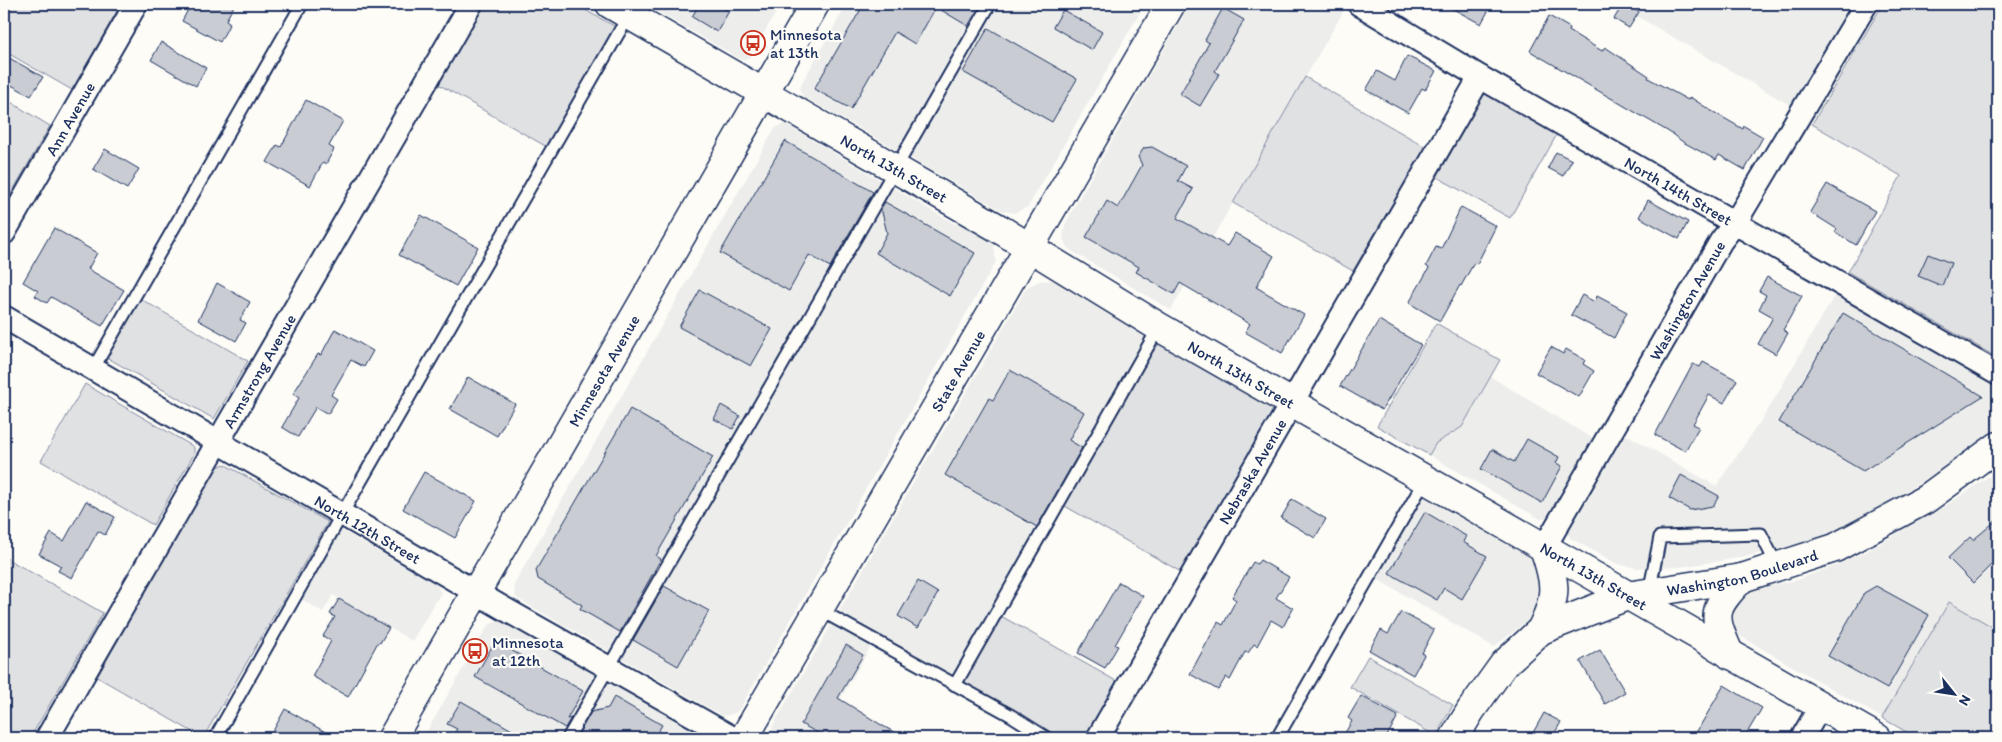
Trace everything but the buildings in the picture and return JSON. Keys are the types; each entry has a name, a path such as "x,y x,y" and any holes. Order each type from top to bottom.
{"street":[{"name":"Ann Avenue","path":"4,233 136,4"},
{"name":"Armstrong Avenue","path":"48,738 471,4"},
{"name":"Minnesota Avenue","path":"392,738 815,4"},
{"name":"State Avenue","path":"744,738 1171,4"},
{"name":"North 14th Street","path":"1359,4 1480,77 1998,374"},
{"name":"Washington Avenue","path":"1544,548 1721,241 1735,223 1866,4"},
{"name":"North 13th Street","path":"625,8 763,93 1031,247 1159,327 1544,548 1638,594 1730,655 1877,738"},
{"name":"Nebraska Avenue","path":"1098,738 1293,404 1480,77"},
{"name":"North 12th Street","path":"4,317 476,592 733,738"},
{"name":"Washington Boulevard","path":"1454,738 1471,710 1504,664 1541,630 1638,594 1742,578 1835,548 1926,499 1998,446"},
{"path":"1541,630 1551,611 1555,589 1552,569 1544,548"},
{"path":"1730,655 1718,628 1717,611 1724,597 1742,578"},
{"path":"1802,738 1820,707"}],"lane":[{"path":"93,369 302,4"},
{"path":"568,738 990,4"},
{"path":"215,738 625,8"},
{"path":"955,685 1159,327"},
{"path":"1277,738 1425,480"},
{"path":"1638,594 1660,537 1761,534 1777,567"},
{"path":"818,609 1031,727 1047,738"}],"shaded area":[{"path":"4,4 104,4 117,11 72,90 4,51"},
{"path":"484,4 574,4 616,27 547,147 438,84"},
{"path":"644,4 781,4 750,57 742,60"},
{"path":"847,4 1145,4 1028,207 1014,213 1003,211 803,96 800,91 801,84"},
{"path":"1190,4 1340,4 1346,7 1171,310 1068,249 1063,239 1065,225 1073,209"},
{"path":"1616,4 1854,4 1793,107"},
{"path":"1883,4 1998,4 1998,358 1848,272 1901,176 1812,124"},
{"path":"1305,77 1426,147 1353,271 1233,203"},
{"path":"1489,92 1560,129 1510,218 1437,177 1484,94"},
{"path":"4,98 50,126 4,206"},
{"path":"785,124 953,223 964,225 985,236 994,245 996,262 742,705 736,713 723,716 518,599 515,595 514,584 775,128"},
{"path":"1052,280 1147,333 949,688 871,646 818,738 769,738 776,720 1027,287 1039,281"},
{"path":"1837,291 1998,382 1998,429 1958,459 1853,524 1828,536 1745,557 1680,567 1636,568 1617,564 1570,538 1565,529 1622,432 1716,486 1766,413"},
{"path":"139,298 248,361 214,419 106,357"},
{"path":"1436,323 1500,360 1462,427 1436,443 1429,455 1377,426"},
{"path":"1166,343 1274,408 1270,419 1181,572 1063,505 1142,365 1159,344"},
{"path":"1491,377 1595,440 1549,517 1540,519 1429,455 1436,443 1462,427"},
{"path":"85,384 194,447 194,454 153,525 41,461"},
{"path":"224,464 328,522 203,738 97,677 216,468"},
{"path":"1998,470 1998,630 1949,602 1882,718 1726,628 1738,592 1797,580 1867,551 1950,503"},
{"path":"1426,492 1527,551 1538,564 1543,590 1537,609 1530,619 1494,647 1375,578"},
{"path":"339,529 436,584 441,593 412,641 333,595 323,612 299,598"},
{"path":"4,557 103,613 30,738 4,738"},
{"path":"1949,602 1998,630 1998,738 1917,738 1882,718"},
{"path":"1001,616 1118,682 1086,738 1056,738 1039,726 963,683"},
{"path":"505,620 598,673 560,738 423,738 484,632 490,624"},
{"path":"1368,656 1453,705 1436,736 1350,687"},
{"path":"609,680 706,735 708,738 576,738"}],"place":[{"name":"Minnesota at 13th","path":"753,43"},
{"name":"Minnesota at 12th","path":"475,651"}]}
